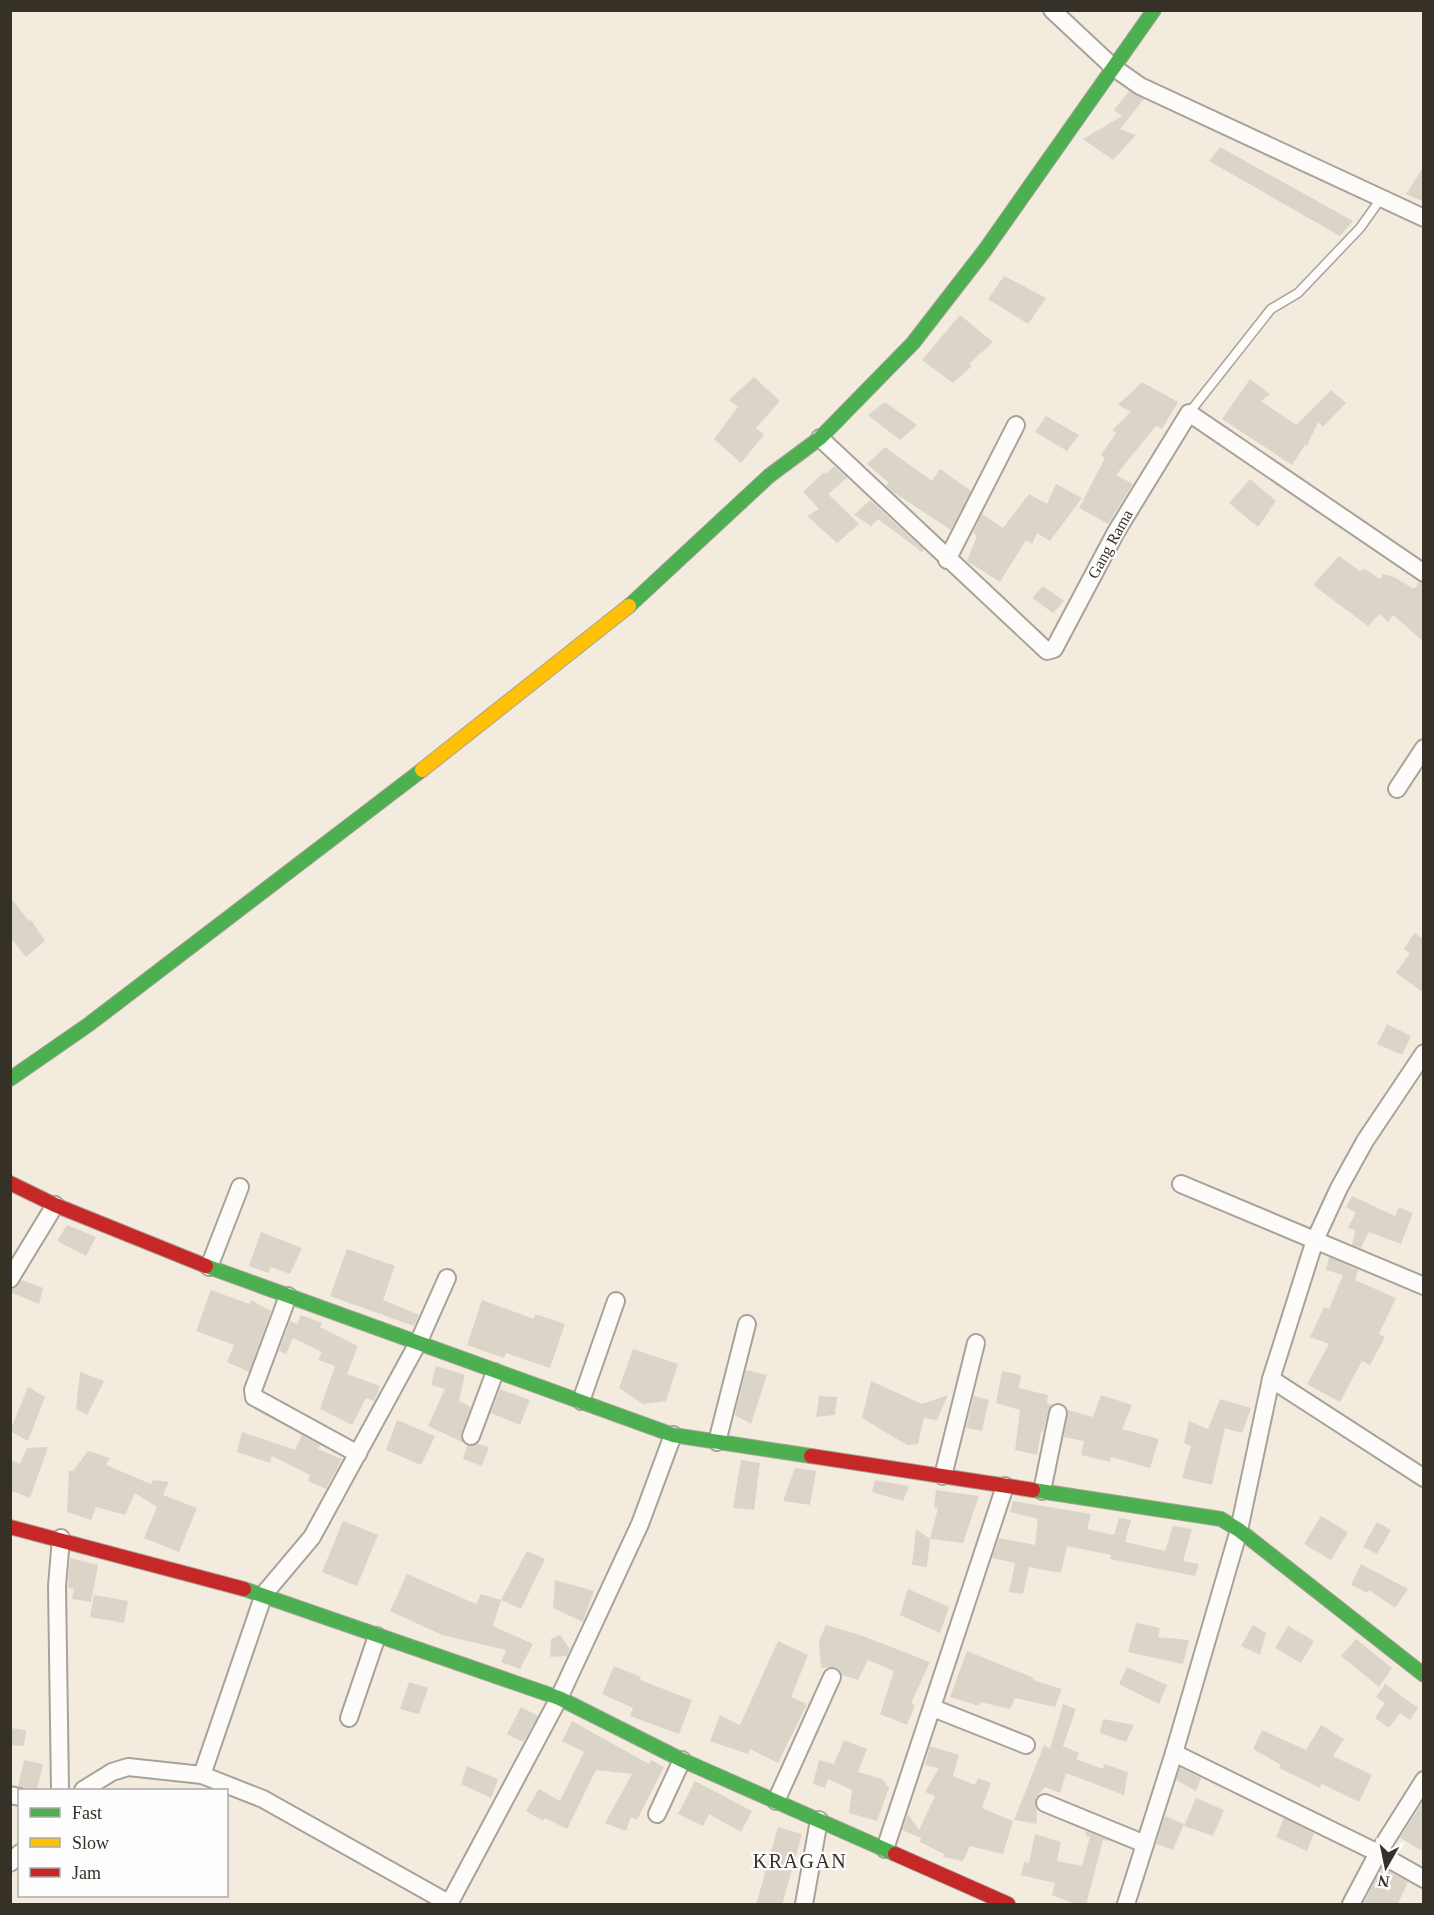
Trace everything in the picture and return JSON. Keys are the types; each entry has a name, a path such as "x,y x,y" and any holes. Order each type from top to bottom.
{"street":[{"path":"1052,10 1113,67 1140,86 1380,200 1424,218"},
{"path":"10,1079 88,1024 529,688 622,613 769,476 820,438 913,343 985,250 1154,10"},
{"path":"1189,413 1424,573"},
{"name":"Gang Rama","path":"820,438 947,560 1047,651 1054,650 1116,532 1189,413"},
{"path":"947,560 1016,425"},
{"path":"1397,789 1424,748"},
{"path":"1126,1905 1174,1753 1239,1530 1271,1379 1315,1240 1339,1188 1365,1141 1424,1053"},
{"path":"10,1183 55,1205 209,1267 419,1341 495,1372 673,1435 1221,1520 1239,1530 1424,1675"},
{"path":"1181,1184 1424,1287"},
{"path":"209,1267 240,1187"},
{"path":"10,1279 55,1205"},
{"path":"202,1775 264,1594 312,1537 419,1341 447,1278"},
{"path":"288,1296 254,1390 254,1397 358,1454"},
{"path":"581,1401 616,1301"},
{"path":"717,1442 747,1324"},
{"path":"943,1476 976,1343"},
{"path":"471,1436 495,1372"},
{"path":"1271,1379 1424,1478"},
{"path":"1042,1491 1058,1413"},
{"path":"86,1789 112,1772 128,1767 202,1775 263,1799 450,1904 559,1698 640,1524 673,1435"},
{"path":"885,1849 1005,1486"},
{"path":"10,1527 61,1538 264,1594 377,1636 559,1698 682,1760 1008,1905"},
{"path":"60,1789 57,1586 61,1538"},
{"path":"349,1718 377,1636"},
{"path":"776,1801 832,1677"},
{"path":"933,1708 1026,1745"},
{"path":"1174,1753 1378,1853 1424,1879"},
{"path":"657,1814 682,1760"},
{"path":"1351,1905 1378,1853 1424,1780"},
{"path":"1045,1803 1145,1844"},
{"path":"804,1905 819,1820"}],"lane":[{"path":"1189,413 1271,309 1298,293 1360,228 1380,200"}],"building":[{"path":"1129,91 1144,99 1120,129 1136,135 1113,160 1083,139 1122,116 1114,110"},
{"path":"1220,147 1353,221 1340,236 1209,161"},
{"path":"1424,166 1424,202 1406,194"},
{"path":"1004,276 1046,298 1028,324 988,299"},
{"path":"960,315 993,342 969,364 972,366 953,383 922,360"},
{"path":"754,377 780,401 756,428 764,435 741,463 714,439 738,407 729,400"},
{"path":"1250,379 1270,394 1261,401 1296,425 1331,390 1346,403 1323,427 1318,422 1307,446 1305,445 1292,465 1222,419"},
{"path":"1142,382 1178,402 1162,429 1156,426 1116,475 1133,484 1108,524 1079,508 1105,458 1101,455 1116,433 1112,430 1131,412 1118,405"},
{"path":"885,402 917,425 900,440 868,415"},
{"path":"1046,416 1079,435 1067,451 1035,432"},
{"path":"885,447 932,481 940,469 971,491 951,530 893,492 886,486 889,483 867,464"},
{"path":"834,466 847,478 828,494 859,524 837,543 807,516 819,509 803,492 824,472 826,474"},
{"path":"1250,479 1276,501 1258,527 1229,503"},
{"path":"1056,484 1082,498 1050,541 1037,533 1032,544 1026,540 1000,582 967,561 977,536 973,533 982,514 1003,528 1029,494 1047,504"},
{"path":"870,500 924,550 922,552 878,519 871,526 854,515"},
{"path":"1339,556 1360,571 1365,569 1380,579 1383,574 1394,577 1414,589 1419,582 1424,583 1424,642 1393,615 1388,622 1380,614 1368,626 1313,585"},
{"path":"1043,586 1064,601 1053,613 1032,598"},
{"path":"10,897 29,921 31,920 45,941 26,957 10,937"},
{"path":"1414,933 1422,938 1424,936 1424,993 1396,973 1410,953 1404,949"},
{"path":"1387,1024 1411,1036 1402,1055 1377,1044"},
{"path":"1352,1196 1395,1216 1399,1207 1413,1213 1401,1244 1369,1232 1361,1248 1352,1245 1355,1231 1348,1227 1356,1213 1346,1207"},
{"path":"67,1225 96,1237 86,1256 57,1241"},
{"path":"261,1232 302,1248 290,1274 271,1267 268,1273 249,1266"},
{"path":"347,1249 395,1266 383,1300 419,1315 414,1326 330,1296"},
{"path":"1329,1257 1358,1270 1355,1280 1396,1298 1379,1334 1385,1337 1370,1365 1362,1361 1340,1402 1307,1384 1329,1344 1310,1337 1324,1307 1329,1309 1343,1275 1326,1270"},
{"path":"22,1280 43,1288 39,1304 10,1292"},
{"path":"211,1290 249,1304 251,1300 271,1311 249,1372 227,1362 234,1345 196,1331"},
{"path":"482,1300 534,1319 535,1314 565,1324 550,1368 506,1353 504,1358 467,1345"},
{"path":"301,1315 322,1323 320,1327 358,1346 347,1374 380,1386 374,1401 366,1398 352,1425 320,1409 335,1366 318,1360 322,1352 293,1338 286,1354 279,1351 290,1321 297,1324"},
{"path":"633,1349 678,1364 666,1401 643,1404 619,1388"},
{"path":"436,1366 465,1375 459,1401 471,1407 461,1433 462,1442 428,1426 445,1389 431,1385"},
{"path":"746,1370 767,1375 751,1424 735,1415"},
{"path":"1002,1371 1021,1375 1019,1388 1048,1395 1047,1403 1052,1405 1048,1411 1043,1432 1041,1432 1037,1455 1015,1450 1020,1410 996,1403"},
{"path":"80,1372 104,1381 87,1415 76,1409"},
{"path":"871,1381 922,1404 948,1395 937,1420 924,1418 918,1444 907,1445 862,1418"},
{"path":"28,1387 45,1397 28,1441 10,1431"},
{"path":"500,1389 530,1400 520,1425 491,1413"},
{"path":"1101,1395 1132,1405 1122,1429 1159,1439 1150,1468 1111,1457 1110,1462 1081,1455 1084,1441 1064,1437 1068,1410 1093,1417"},
{"path":"819,1396 837,1397 835,1415 816,1417"},
{"path":"974,1396 989,1400 982,1431 966,1428"},
{"path":"1220,1399 1251,1408 1242,1433 1225,1428 1212,1485 1182,1478 1191,1446 1184,1443 1189,1421 1208,1429"},
{"path":"397,1420 435,1436 421,1465 386,1450"},
{"path":"242,1432 295,1450 302,1435 320,1445 318,1449 342,1459 326,1489 308,1481 310,1475 272,1456 270,1463 237,1452"},
{"path":"478,1444 489,1447 482,1466 463,1459 467,1446"},
{"path":"48,1447 30,1498 10,1490 10,1460 20,1464 27,1448"},
{"path":"88,1451 110,1458 106,1465 151,1484 153,1480 169,1482 163,1495 197,1508 179,1552 144,1538 157,1507 135,1493 125,1515 96,1507 91,1520 67,1512 69,1471 73,1471"},
{"path":"741,1460 760,1463 754,1510 733,1508"},
{"path":"795,1468 816,1471 810,1505 783,1501"},
{"path":"875,1480 909,1486 903,1501 872,1492"},
{"path":"936,1490 979,1496 963,1543 930,1539 938,1508 934,1507"},
{"path":"1013,1501 1091,1514 1087,1529 1114,1535 1119,1518 1131,1520 1125,1542 1165,1551 1173,1526 1192,1529 1183,1561 1199,1564 1195,1576 1110,1559 1111,1555 1067,1546 1061,1573 1029,1567 1023,1594 1009,1592 1015,1563 992,1558 999,1538 1035,1545 1038,1519 1010,1512"},
{"path":"1321,1516 1348,1532 1331,1560 1304,1544"},
{"path":"343,1521 378,1535 357,1586 322,1572"},
{"path":"1377,1522 1391,1530 1377,1554 1363,1547"},
{"path":"916,1529 930,1539 927,1567 912,1565"},
{"path":"527,1551 545,1559 521,1609 501,1600"},
{"path":"70,1558 98,1565 91,1602 72,1599 74,1589 68,1588"},
{"path":"1361,1564 1408,1589 1395,1608 1369,1590 1367,1593 1351,1585"},
{"path":"407,1574 476,1604 481,1594 501,1600 493,1626 533,1644 520,1669 501,1662 506,1650 442,1635 390,1611"},
{"path":"555,1580 594,1591 583,1622 553,1608"},
{"path":"908,1589 949,1607 940,1633 900,1615"},
{"path":"94,1595 128,1601 124,1623 90,1617"},
{"path":"1136,1623 1160,1628 1158,1637 1189,1640 1183,1664 1128,1652"},
{"path":"826,1625 860,1635 930,1662 911,1703 915,1705 907,1725 880,1714 894,1671 868,1660 858,1680 842,1675 836,1667 821,1668 819,1641"},
{"path":"1253,1625 1266,1633 1260,1655 1241,1646"},
{"path":"1288,1626 1314,1641 1301,1663 1275,1648"},
{"path":"560,1635 570,1649 567,1656 550,1657 551,1639"},
{"path":"1356,1639 1392,1668 1379,1687 1341,1656"},
{"path":"778,1641 808,1655 791,1697 807,1704 778,1763 750,1749 748,1754 710,1741 720,1715 740,1725"},
{"path":"967,1651 1034,1678 1033,1680 1062,1689 1055,1707 1015,1698 1010,1709 980,1702 979,1706 950,1697"},
{"path":"614,1666 641,1677 640,1680 692,1700 679,1734 630,1716 633,1708 602,1694"},
{"path":"1127,1667 1167,1685 1159,1704 1119,1684"},
{"path":"409,1682 428,1688 419,1714 400,1709"},
{"path":"1385,1684 1418,1708 1410,1720 1400,1713 1389,1728 1375,1718 1385,1703 1376,1697"},
{"path":"1063,1704 1076,1709 1063,1746 1079,1753 1076,1759 1103,1769 1104,1764 1128,1772 1124,1795 1066,1773 1060,1793 1045,1787 1036,1798 1037,1824 1014,1820 1044,1745 1050,1749"},
{"path":"521,1707 538,1716 523,1742 507,1734"},
{"path":"1103,1719 1134,1725 1126,1742 1100,1733"},
{"path":"572,1721 649,1764 651,1760 664,1767 637,1820 631,1817 626,1831 605,1823 632,1774 596,1770 567,1829 545,1818 543,1821 526,1811 539,1789 560,1801 584,1752 562,1741"},
{"path":"1321,1725 1344,1739 1333,1756 1372,1775 1359,1802 1322,1784 1320,1788 1279,1768 1281,1765 1253,1749 1262,1730 1306,1750"},
{"path":"10,1728 26,1730 24,1746 10,1745"},
{"path":"844,1740 867,1749 858,1772 882,1779 889,1788 877,1821 849,1813 852,1790 828,1779 825,1788 813,1784 819,1760 834,1764"},
{"path":"930,1746 959,1755 953,1776 975,1785 978,1778 991,1783 982,1808 1013,1821 1003,1854 970,1846 963,1861 943,1857 944,1854 920,1842 921,1838 902,1830 908,1814 919,1830 935,1796 925,1792 939,1768 925,1765"},
{"path":"24,1760 43,1764 37,1789 18,1786"},
{"path":"467,1766 498,1779 491,1798 461,1784"},
{"path":"1180,1768 1201,1778 1196,1791 1176,1780"},
{"path":"695,1781 752,1811 741,1832 709,1814 703,1826 678,1814"},
{"path":"1196,1798 1224,1810 1213,1836 1184,1826"},
{"path":"1424,1800 1424,1852 1400,1838"},
{"path":"1165,1816 1184,1824 1173,1850 1156,1844"},
{"path":"1284,1818 1314,1833 1307,1851 1276,1837"},
{"path":"778,1827 802,1834 782,1905 756,1905"},
{"path":"1086,1831 1110,1841 1103,1840 1086,1905 1077,1905 1052,1895 1055,1883 1021,1875 1024,1862 1029,1863 1035,1834 1061,1842 1057,1861 1082,1866 1090,1837 1086,1836"},
{"path":"1382,1867 1408,1882 1397,1905 1368,1905 1364,1902"}],"traffic: fast":[{"path":"629,606 769,476 820,438 913,343 985,250 1154,10"},
{"path":"10,1079 88,1025 422,770"},
{"path":"206,1266 673,1435 811,1456"},
{"path":"1033,1490 1221,1519 1239,1530 1424,1675"},
{"path":"244,1589 559,1698 682,1760 895,1854"}],"traffic: slow":[{"path":"422,770 629,606"}],"traffic: jam":[{"path":"10,1183 55,1205 206,1266"},
{"path":"811,1456 1033,1490"},
{"path":"10,1527 244,1589"},
{"path":"895,1854 1008,1904"}],"district":[{"name":"KRAGAN","path":"800,1861"}]}
